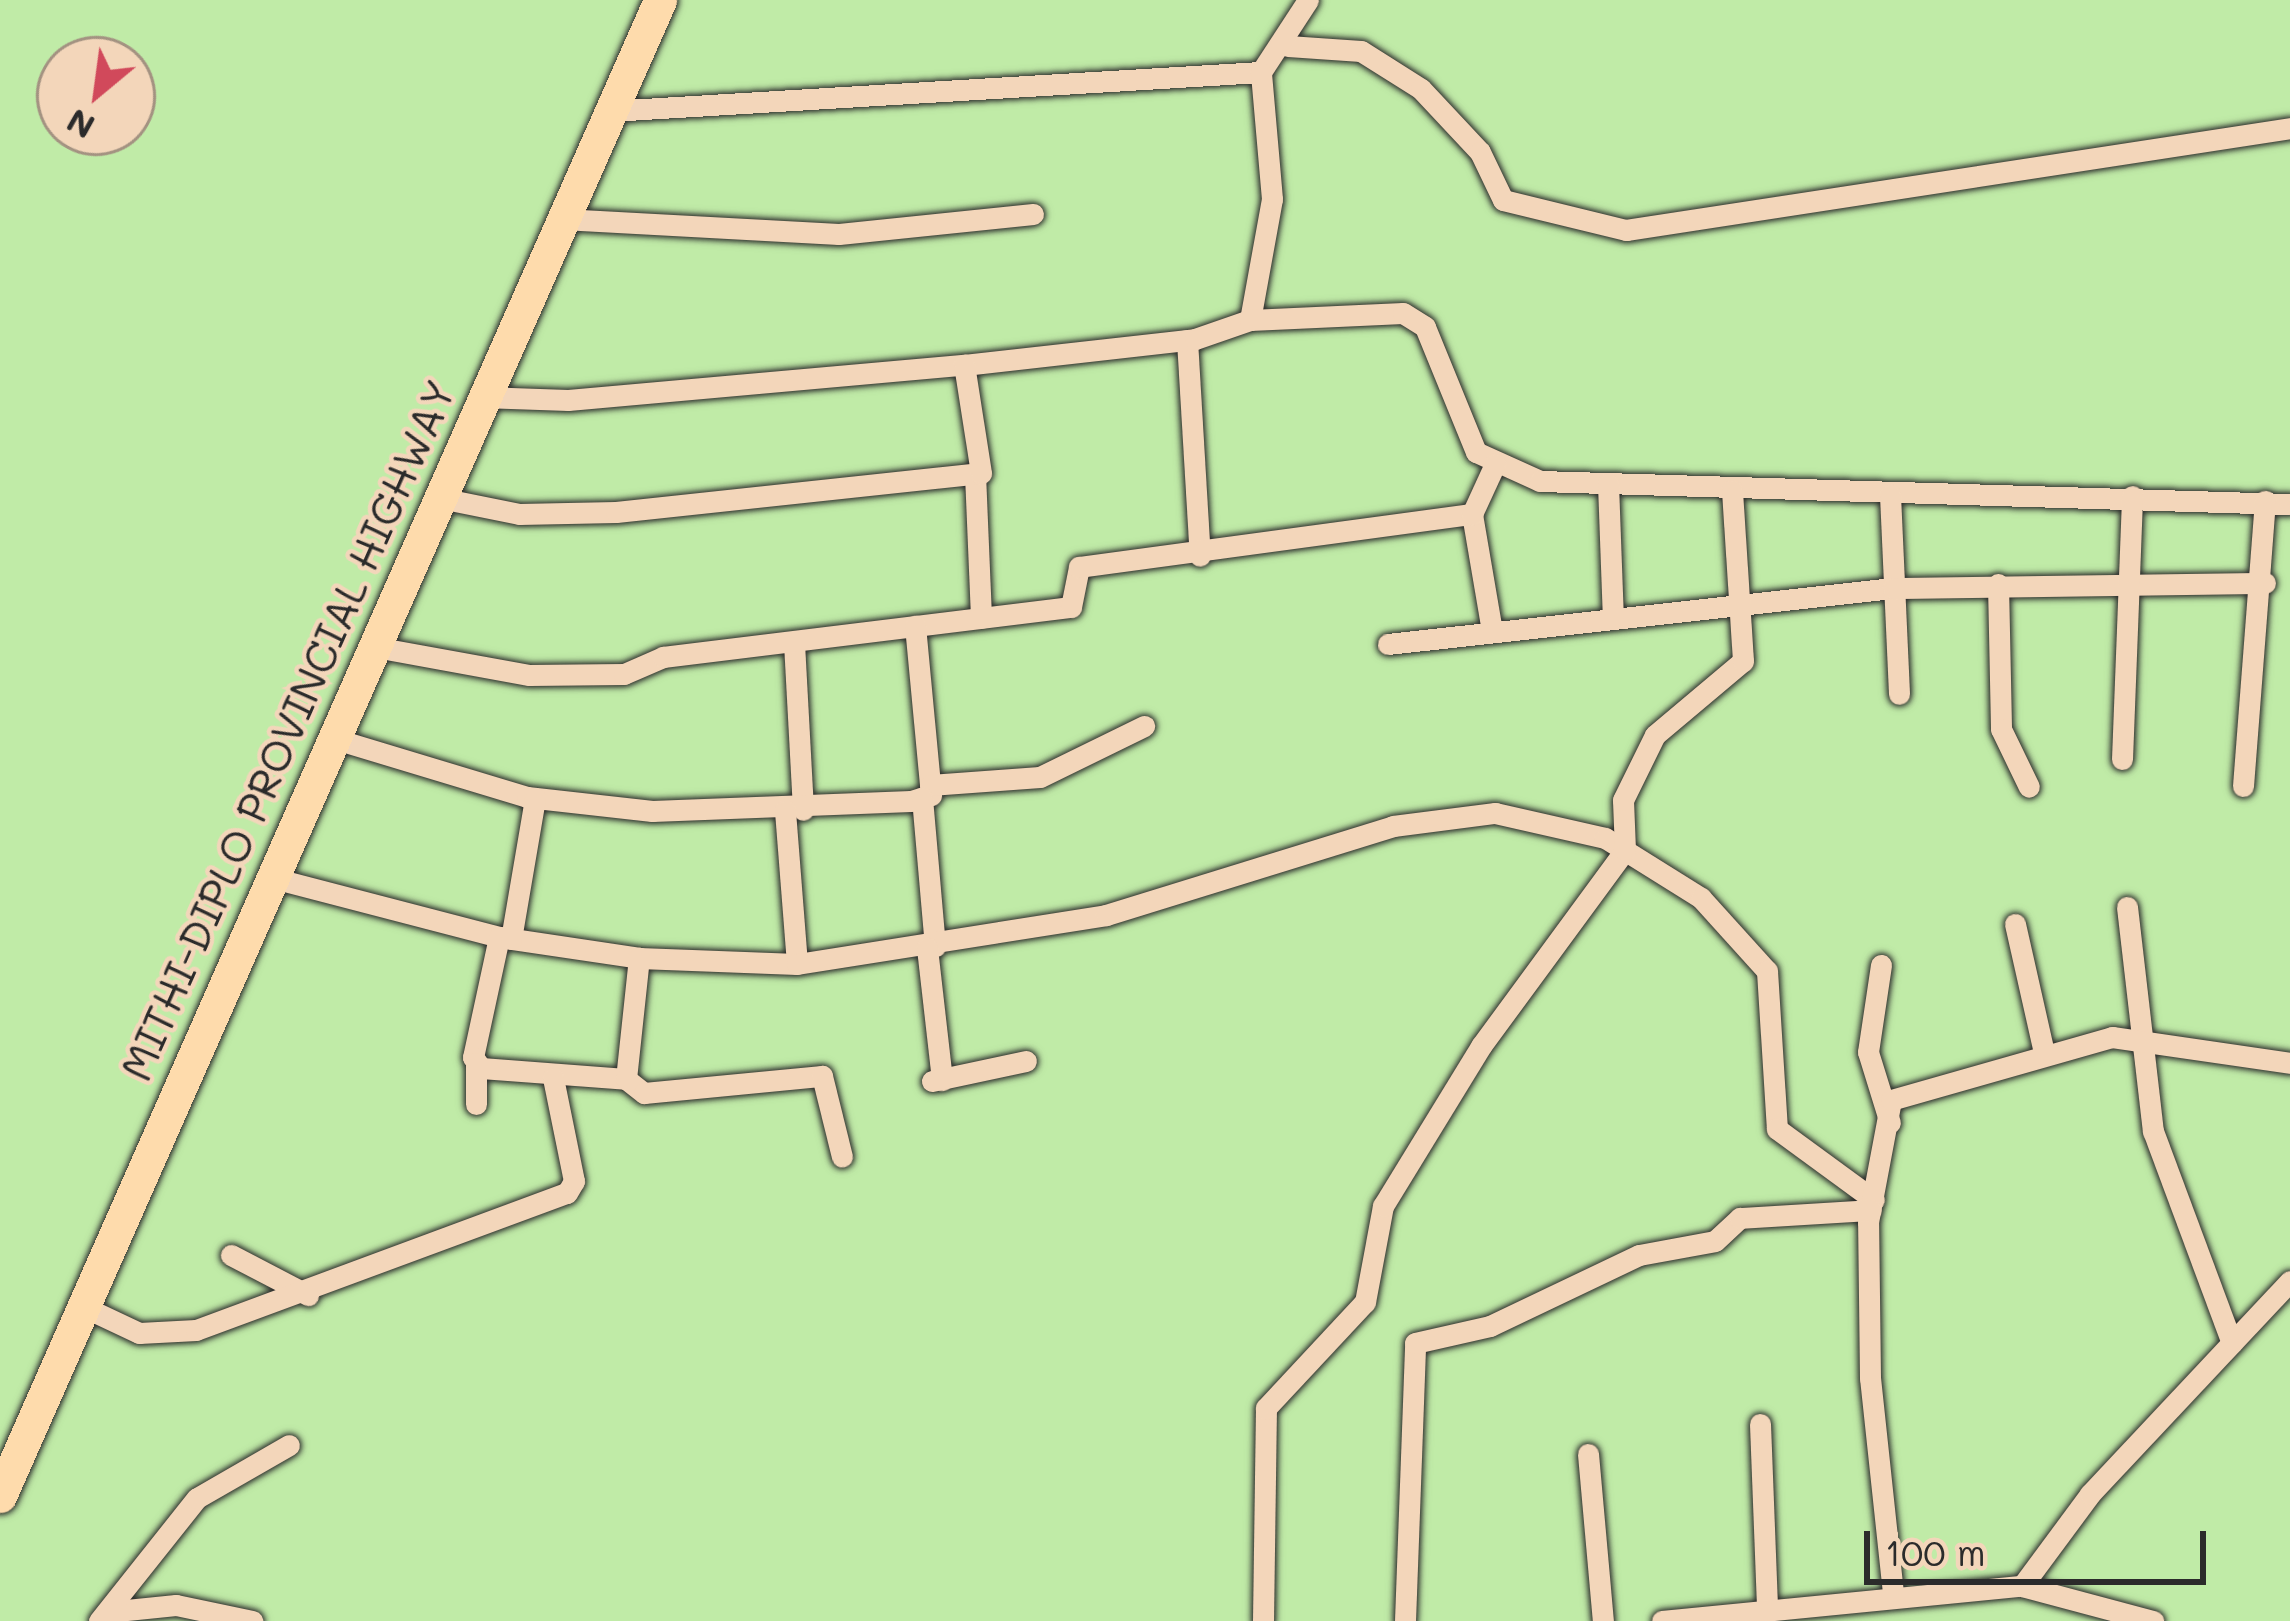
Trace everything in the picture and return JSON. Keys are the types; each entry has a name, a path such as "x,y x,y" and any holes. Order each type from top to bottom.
{"main road":[{"name":"MITHI-DIPLO PROVINCIAL HIGHWAY","path":"0,1496 660,0"}],"street":[{"path":"610,111 1261,72 1288,46 1308,0"},
{"path":"1288,46 1361,51 1421,89 1480,152 1503,200 1626,230 2290,128"},
{"path":"1250,320 1272,199 1261,72"},
{"path":"562,219 839,234 1034,214"},
{"path":"482,397 568,400 964,365 1186,340 1250,320 1417,318 1464,438 1495,464 1540,481 2290,504"},
{"path":"1186,340 1200,556"},
{"path":"964,365 975,474 981,618"},
{"path":"1492,631 1472,514 1495,464"},
{"path":"440,498 519,514 616,512 975,474"},
{"path":"1608,484 1613,618"},
{"path":"1263,1621 1266,1408 1365,1302 1382,1206 1481,1046 1625,850 1623,800 1654,735 1743,661 1732,490"},
{"path":"1890,495 1899,694"},
{"path":"2122,759 2132,496"},
{"path":"2243,786 2265,583 2265,502"},
{"path":"375,647 529,675 624,674 663,657 1071,607 1079,567 1200,556 1472,514"},
{"path":"1388,644 1893,588 2128,581 2265,583"},
{"path":"1998,584 2001,729 2029,788"},
{"path":"915,626 936,1080 1026,1061"},
{"path":"794,643 797,964"},
{"path":"332,738 535,798 794,811 1040,777 1144,726"},
{"path":"476,1105 476,1063 535,798"},
{"path":"273,878 505,938 639,958 797,964 931,947 1106,915 1393,826 1495,813 1625,850 1701,898 1767,971 1777,1129 1872,1205"},
{"path":"2127,908 2153,1131 2232,1343"},
{"path":"2015,924 2044,1053"},
{"path":"626,1078 639,958"},
{"path":"1881,965 1868,1052 1889,1124"},
{"path":"1893,1593 1870,1378 1872,1205 1889,1124 1901,1092 2044,1053 2143,1038 2290,1063"},
{"path":"476,1063 553,1078 626,1078 644,1093 822,1076 842,1157"},
{"path":"84,1307 161,1335 308,1294 572,1189 553,1078"},
{"path":"1405,1621 1415,1343 1490,1326 1639,1256 1715,1241 1740,1218 1872,1205"},
{"path":"231,1256 308,1294"},
{"path":"2022,1586 2090,1494 2290,1281"},
{"path":"1760,1424 1767,1608"},
{"path":"103,1616 196,1498 289,1445"},
{"path":"1588,1454 1603,1621"},
{"path":"1662,1621 1893,1593 2022,1586 2153,1621"},
{"path":"1863,1597 1864,1621"},
{"path":"103,1616 176,1605 252,1621"}],"green space":[{"path":"0,0 2290,0 2290,1621 0,1621"}]}
